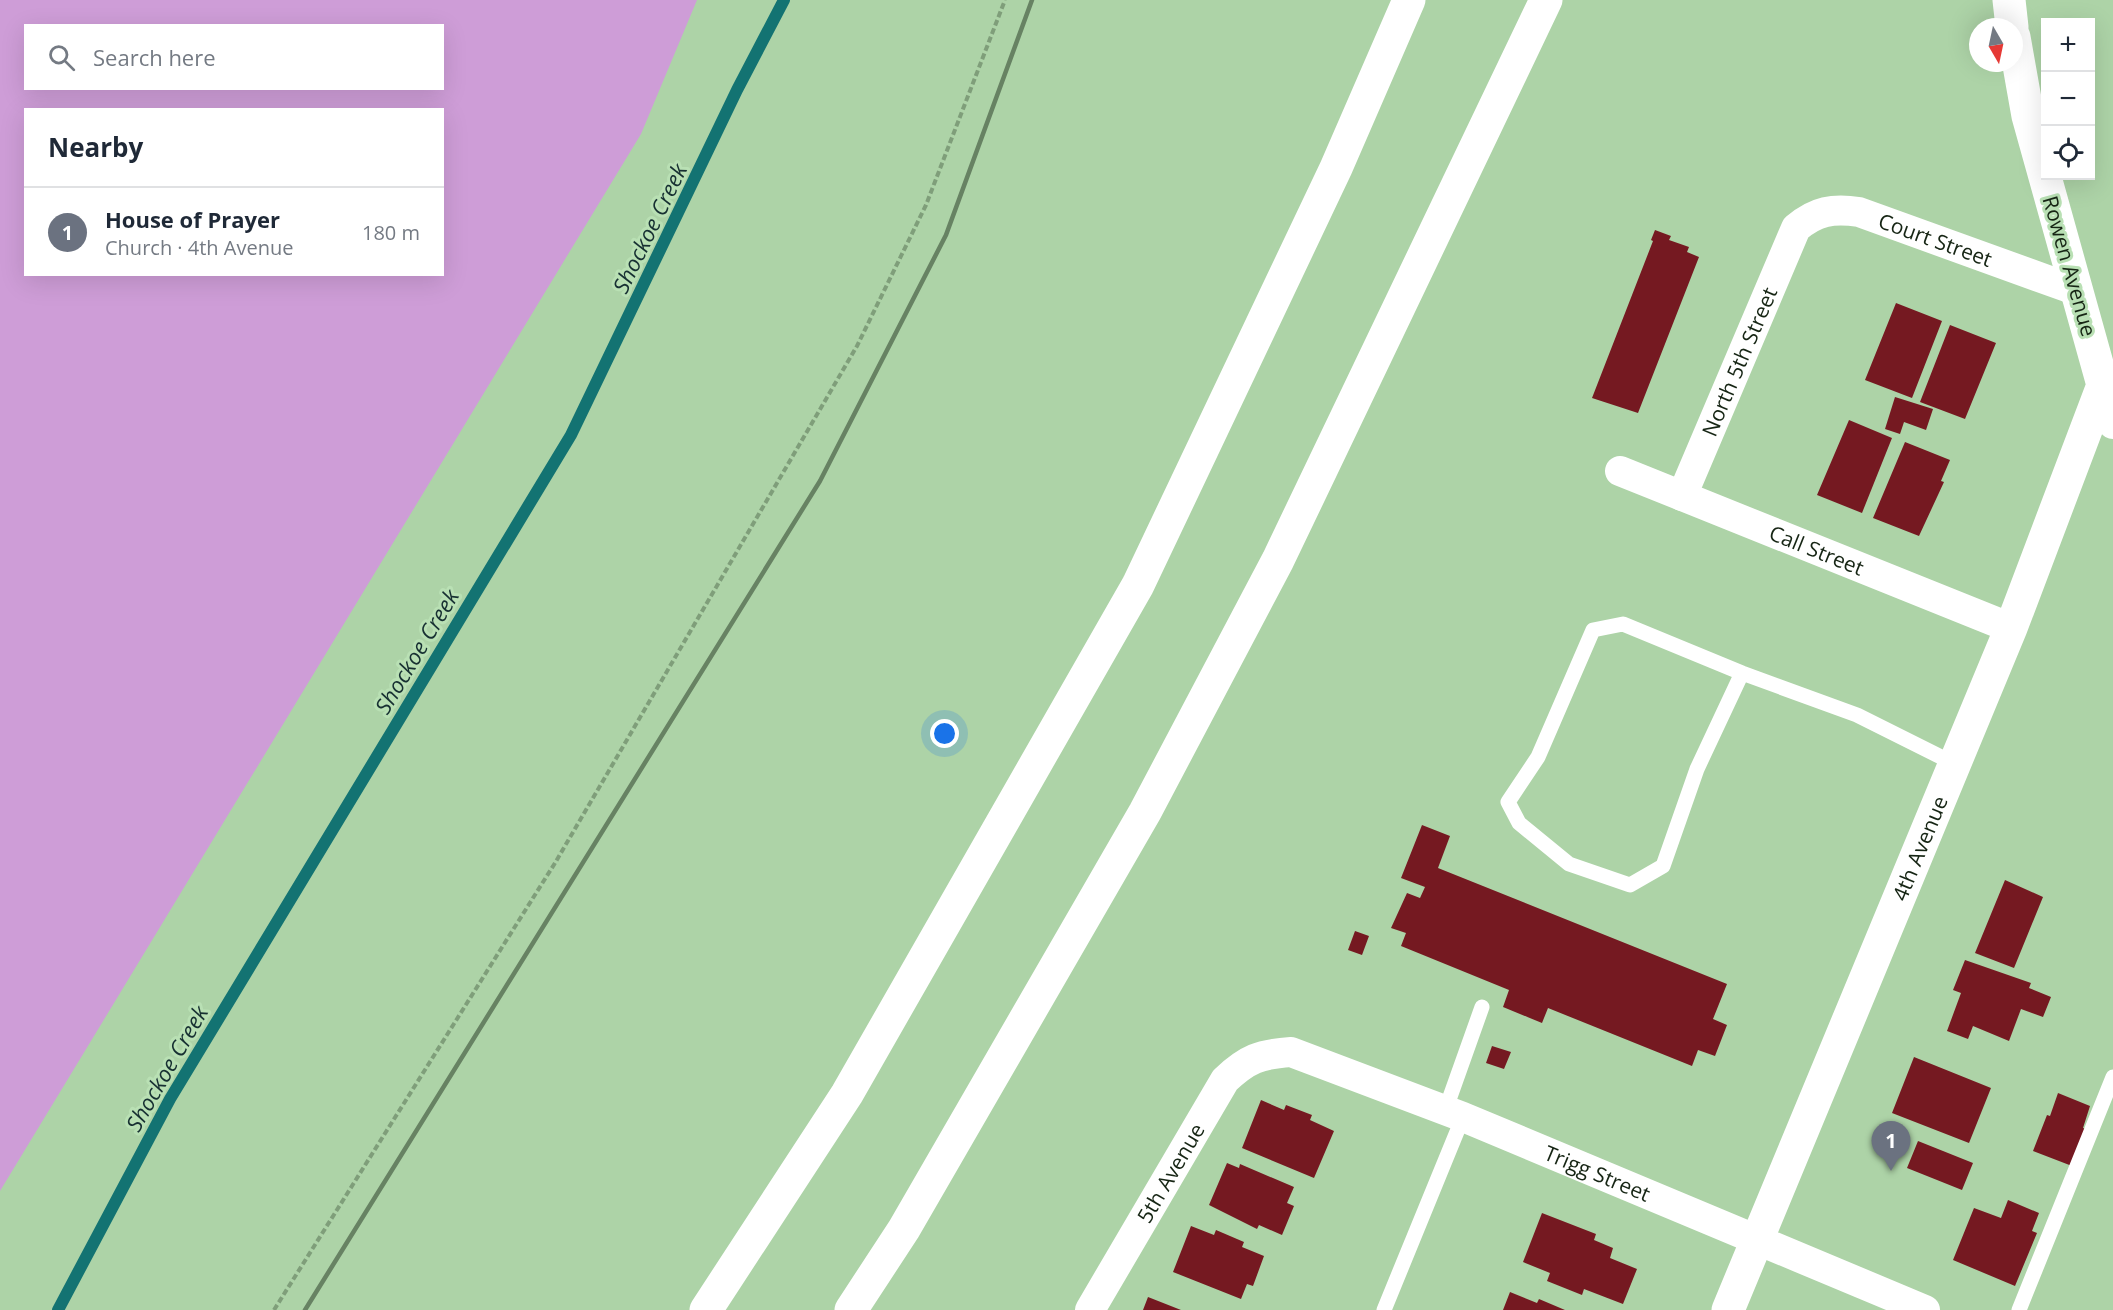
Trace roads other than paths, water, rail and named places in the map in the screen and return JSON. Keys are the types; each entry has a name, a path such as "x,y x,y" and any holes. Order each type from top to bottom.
{"main road":[{"path":"706,1310 847,1094 1138,585 1336,168 1409,0"},
{"path":"850,1310 904,1229 1145,812 1278,560 1546,0"},
{"path":"2009,0 2011,18"},
{"name":"Rowen Avenue","path":"2020,72 2028,116 2103,384"},
{"name":"4th Avenue","path":"1728,1310 2011,628 2103,384"}],"street":[{"name":"Court Street","path":"1796,228 1809,218 1824,211 1842,209 1859,212 2075,290"},
{"name":"North 5th Street","path":"1682,496 1796,228"},
{"name":"Rowen Avenue","path":"2103,384 2113,424"},
{"name":"Call Street","path":"1620,471 2011,628"},
{"name":"Trigg Street","path":"1266,1054 1291,1052 1454,1114 1925,1310"},
{"name":"5th Avenue","path":"1090,1310 1225,1080 1243,1063 1266,1054"}],"lane":[{"path":"1742,673 1697,769 1663,866 1630,885 1569,864 1520,823 1508,802 1538,758 1593,630 1623,624 1742,673 1857,715 1955,764"},
{"path":"1384,1310 1454,1114 1482,1006"},
{"path":"2019,1310 2113,1077"}],"waterway":[{"name":"Shockoe Creek","path":"58,1310 170,1099 571,435 737,90 784,0"}],"railway":[{"path":"305,1310 820,481 946,235 1032,0"}],"place":[{"name":"House of Prayer","path":"1891,1171"}]}
